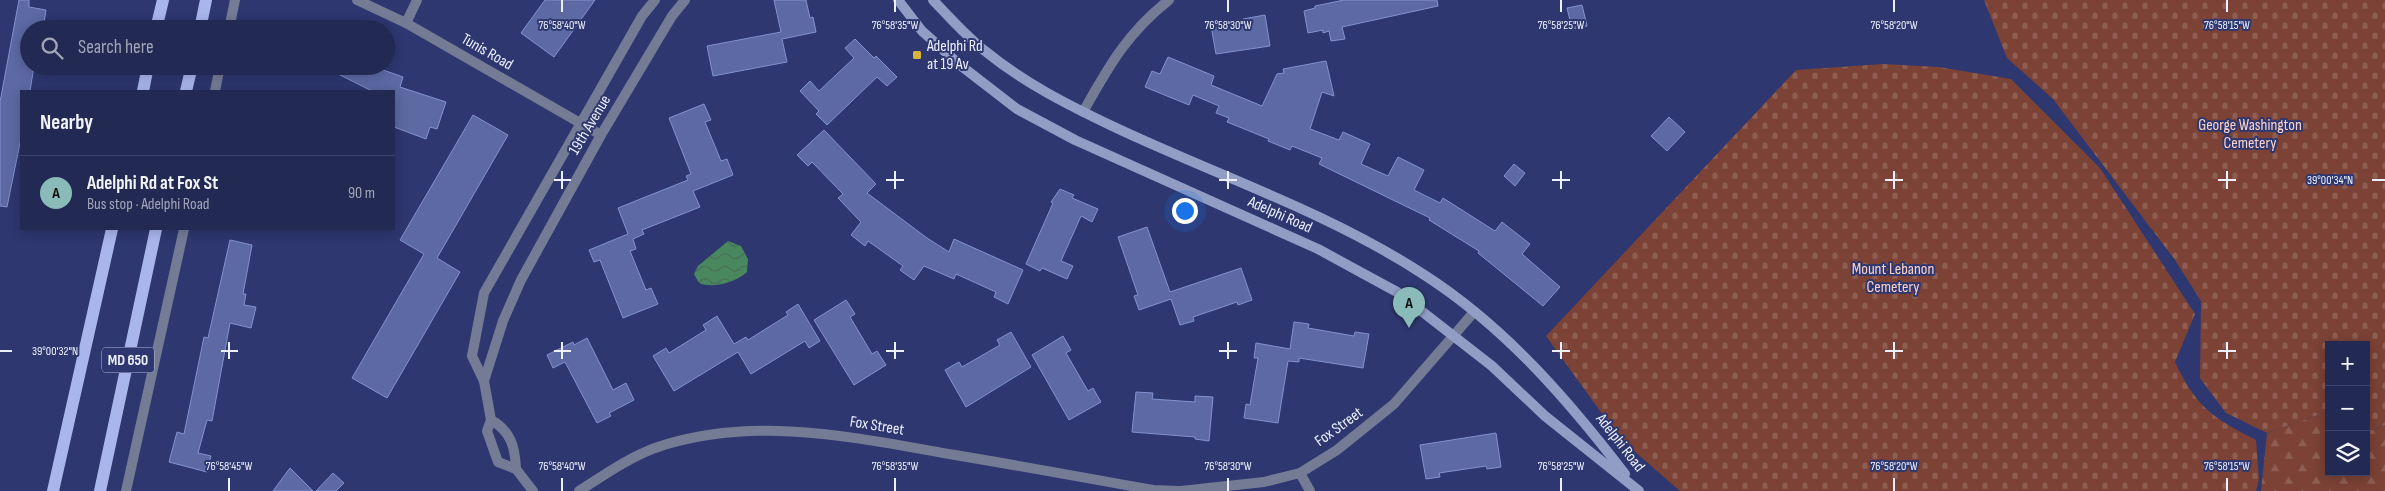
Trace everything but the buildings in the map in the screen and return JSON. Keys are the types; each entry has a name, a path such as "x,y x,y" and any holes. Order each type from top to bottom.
{"main road":[{"path":"158,20 163,0"},
{"path":"202,20 206,0"},
{"name":"Adelphi Road","path":"898,0 922,30 960,65 1017,109 1075,140 1318,249 1397,292 1492,366 1546,416 1637,489"},
{"name":"Adelphi Road","path":"933,0 984,51 1031,84 1083,112 1151,144 1270,195 1369,242 1427,276 1518,349 1580,416 1637,489"},
{"path":"142,90 146,75"},
{"path":"186,90 190,75"},
{"name":"MD 650","path":"53,491 112,230"},
{"name":"MD 650","path":"100,491 156,230"}],"street":[{"path":"231,20 235,0"},
{"name":"Tunis Road","path":"356,0 406,23 601,135"},
{"path":"406,23 417,0"},
{"name":"19th Avenue","path":"533,491 516,469 498,462 487,431 491,420 484,381 472,356 484,293 642,16 655,0"},
{"name":"19th Avenue","path":"484,381 503,321 521,280 601,135 672,16 684,0"},
{"path":"1083,112 1110,64 1126,41 1151,14 1169,0"},
{"path":"215,90 218,75"},
{"path":"126,491 184,230"},
{"name":"Fox Street","path":"580,491 625,462 655,448 694,438 769,430 864,439 1153,490 1180,491 1264,482 1300,473 1337,450 1394,404 1474,312"},
{"name":"19th Avenue","path":"491,420 504,428 515,454 516,469"},
{"path":"1300,473 1310,491"}],"green space":[{"name":"George Washington Cemetery","path":"1984,0 2385,0 2385,425 2370,431 2370,341 2325,341 2325,412 2267,433 2226,413 2200,378 2201,301 2175,260 2053,99 2007,58"},
{"name":"Mount Lebanon Cemetery","path":"1883,64 1939,67 2011,79 2100,168 2195,314 2175,362 2190,390 2207,410 2217,418 2256,440 2259,479 2256,491 1680,491 1633,450 1608,422 1546,336 1796,70"},
{"path":"2325,412 2325,476 2370,476 2370,431 2385,425 2385,491 2261,491 2267,433"}],"water":[{"path":"728,241 741,246 748,259 747,272 737,279 724,284 705,285 699,283 694,274 698,266"}],"place":[{"name":"Adelphi Rd at 19 Av","path":"917,55"},
{"name":"Adelphi Rd at Fox St","path":"1409,328"}]}
